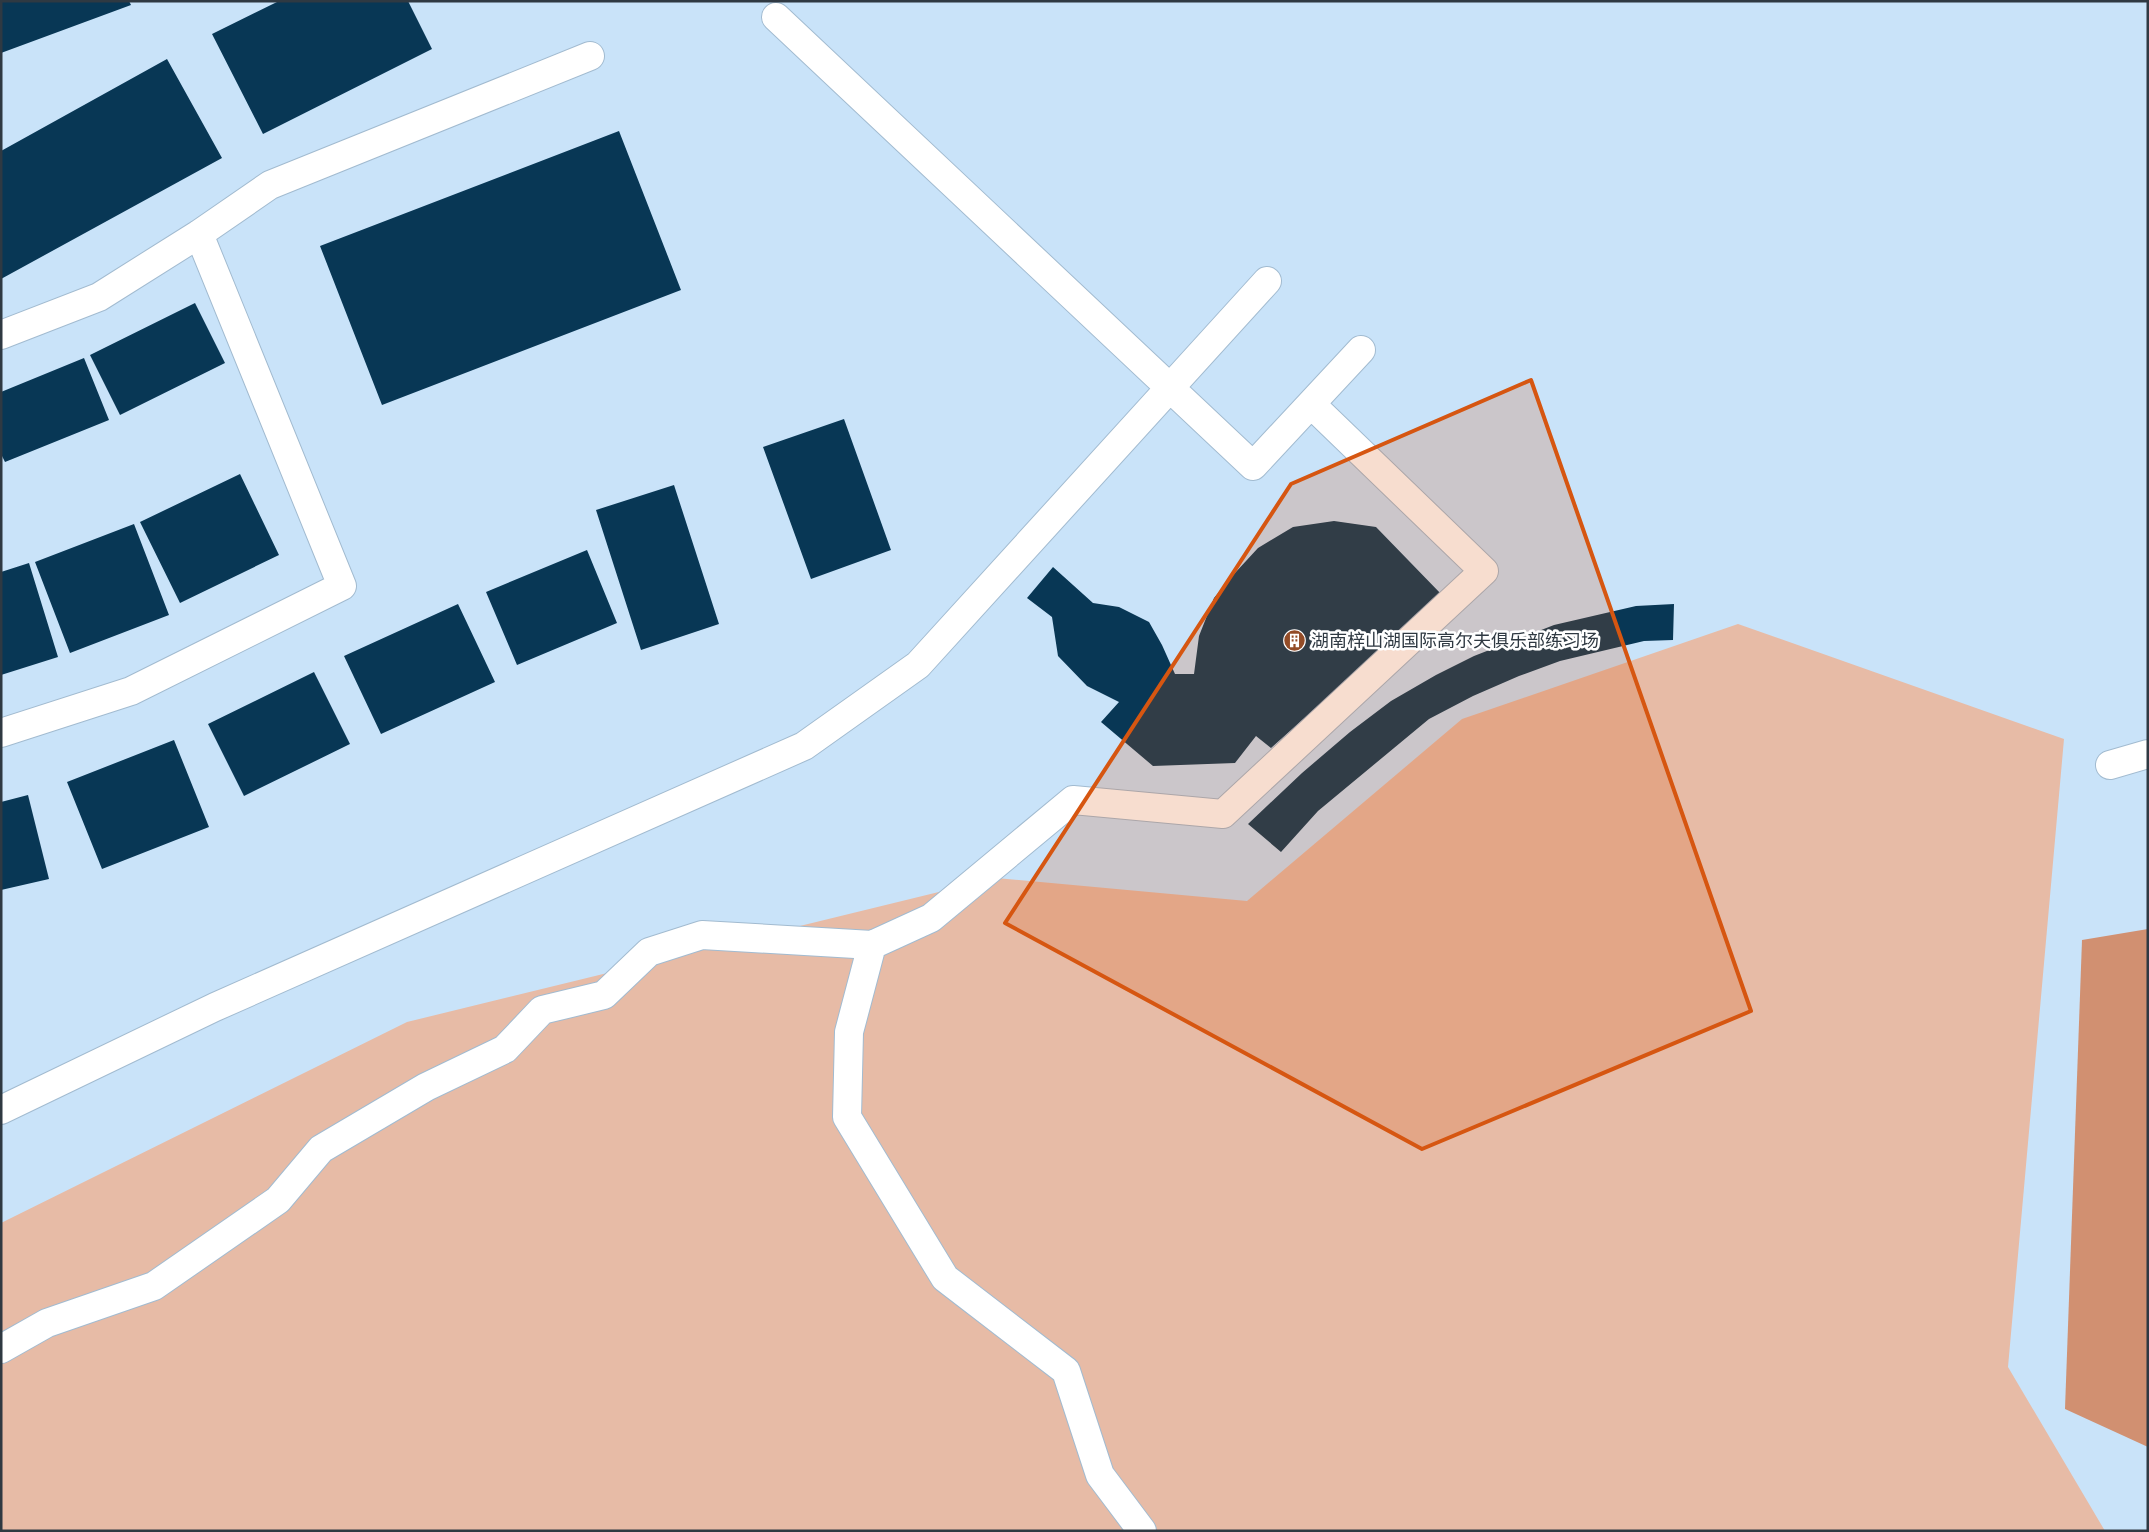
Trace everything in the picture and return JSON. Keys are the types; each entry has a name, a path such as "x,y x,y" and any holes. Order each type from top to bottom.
{"street":[{"path":"776,17 1253,466 1361,350"},
{"path":"1,335 100,296 199,234 270,185 590,56"},
{"path":"1,733 131,691 342,586 199,234"},
{"path":"1,1110 224,1003 804,746 918,665 1267,281"},
{"path":"1,1349 47,1323 154,1286 278,1200 322,1150 426,1087 505,1049 542,1010 604,996 649,952 702,934 872,945 931,918 1073,800 1223,814 1484,571 1311,404"},
{"path":"2110,765 2148,754"},
{"path":"872,945 849,1032 847,1117 945,1278 1066,1371 1100,1475 1142,1531"}],"highlighted area":[{"path":"1531,380 1751,1011 1422,1149 1005,923 1291,484"}],"shaded area":[{"path":"1738,624 2064,739 2008,1367 2105,1531 1,1531 1,1223 407,1022 996,878 1247,901 1462,719"},
{"path":"2148,929 2148,1447 2065,1409 2082,940"}],"building":[{"path":"1,1 129,1 131,5 1,53"},
{"path":"279,1 408,1 432,49 263,134 212,34"},
{"path":"167,59 222,158 1,279 1,151"},
{"path":"619,131 681,290 382,405 320,246"},
{"path":"195,303 225,363 120,415 90,355"},
{"path":"84,358 109,420 5,462 1,454 1,392"},
{"path":"844,419 891,550 811,579 763,447"},
{"path":"240,474 279,555 180,603 140,522"},
{"path":"674,485 719,624 641,650 596,510"},
{"name":"湖南梓山湖国际高尔夫俱乐部练习场","path":"1334,521 1376,527 1442,595 1271,748 1256,736 1235,763 1153,766 1101,722 1119,702 1087,686 1058,656 1052,617 1027,598 1053,567 1093,603 1119,607 1149,622 1175,674 1194,674 1199,636 1214,598 1234,574 1258,548 1293,527"},
{"path":"134,524 169,615 70,653 35,562"},
{"path":"587,550 617,623 517,665 486,592"},
{"path":"29,563 58,657 1,675 1,572"},
{"path":"458,604 495,682 381,734 344,656"},
{"path":"1674,604 1673,640 1644,641 1560,661 1473,696 1429,719 1318,811 1281,852 1248,824 1302,773 1350,732 1391,701 1436,675 1474,656 1554,625 1636,606"},
{"path":"314,672 350,744 244,796 208,724"},
{"path":"174,740 209,827 102,869 67,782"},
{"path":"28,795 49,879 1,890 1,802"}],"place":[{"name":"湖南梓山湖国际高尔夫俱乐部练习场","path":"1295,640"}]}
